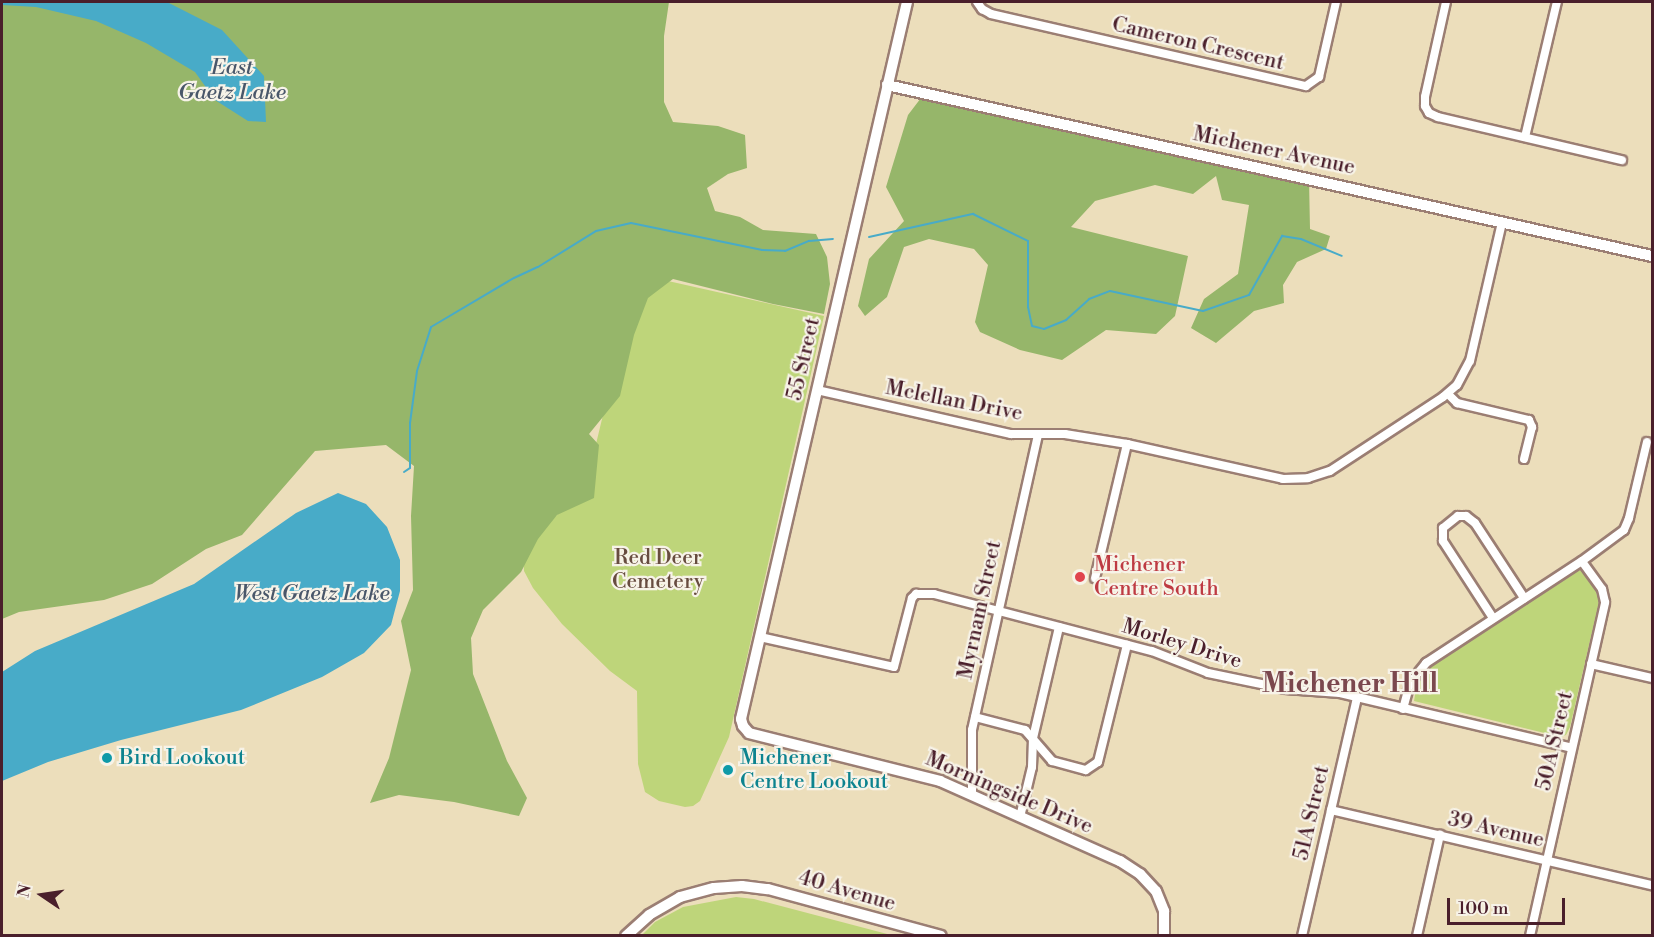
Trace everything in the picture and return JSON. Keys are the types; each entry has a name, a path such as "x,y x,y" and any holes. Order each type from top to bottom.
{"street":[{"name":"55 Street","path":"742,726 741,719 907,2"},
{"name":"Cameron Crescent","path":"977,2 986,12 1012,19 1300,86 1311,84 1320,72 1336,2"},
{"path":"1446,2 1425,93 1427,110 1438,117 1622,160"},
{"path":"1525,137 1557,2"},
{"name":"Michener Avenue","path":"887,85 1653,256"},
{"path":"1502,222 1468,366 1457,385 1448,394 1458,403 1529,420 1532,427 1524,459"},
{"name":"Mclellan Drive","path":"817,390 1005,432 1074,435 1127,444 1283,479 1317,476 1336,467 1448,394"},
{"name":"Myrnam Street","path":"972,794 972,732 1038,435"},
{"path":"1402,709 1410,683 1420,668 1582,561 1624,530 1629,518 1647,442"},
{"path":"1095,578 1127,444"},
{"path":"1494,618 1443,541 1443,528 1458,516 1466,516 1475,523 1524,598"},
{"name":"50A Street","path":"1530,936 1605,602 1602,589 1582,561"},
{"name":"Morley Drive","path":"760,637 894,667 914,596 934,594 1127,645 1175,660 1198,671 1285,689 1340,693 1572,748"},
{"path":"1020,817 1032,767 1033,738 1059,627"},
{"path":"975,717 1022,729 1033,738 1046,756 1056,763 1086,770 1098,762 1127,645"},
{"path":"1591,664 1653,678"},
{"name":"51A Street","path":"1302,936 1357,698"},
{"name":"Morningside Drive","path":"742,726 750,733 933,779 972,794 1120,861 1151,884 1164,911 1164,936"},
{"name":"39 Avenue","path":"1331,810 1653,885"},
{"path":"1417,936 1440,835"},
{"name":"40 Avenue","path":"626,936 649,915 680,897 714,888 742,886 768,889 941,936"}],"green space":[{"path":"2,2 669,2 664,36 664,102 673,122 718,126 745,135 747,168 728,174 707,188 715,211 740,217 763,230 816,234 827,257 830,284 824,314 673,279 648,298 634,335 620,396 589,434 599,445 594,498 557,515 538,539 521,572 483,610 471,638 473,674 507,761 527,798 519,816 454,802 399,795 370,803 389,758 411,670 401,621 413,590 411,516 414,466 386,445 315,451 242,535 206,549 152,584 104,600 19,612 2,619"},
{"path":"924,94 1309,179 1310,229 1330,236 1326,249 1297,262 1283,285 1284,303 1254,311 1216,343 1191,328 1204,299 1238,274 1249,205 1222,200 1216,176 1193,194 1155,185 1095,201 1071,227 1188,256 1175,316 1156,334 1106,330 1062,360 1020,350 980,332 975,322 988,265 974,249 929,239 904,247 887,297 865,316 858,306 869,259 904,221 886,187 908,115"},
{"name":"Red Deer Cemetery","path":"668,281 824,316 729,737 700,801 693,806 685,807 659,801 645,792 638,764 637,691 610,671 562,624 533,588 524,571 523,555 545,524 584,494 632,294"},
{"path":"1574,569 1582,571 1596,591 1599,602 1570,727 1566,735 1561,737 1414,701 1417,683 1429,668"},
{"path":"736,897 754,899 891,935 642,935 655,922 683,907"}],"water":[{"name":"East Gaetz Lake","path":"2,2 167,2 222,30 264,76 266,122 248,121 215,100 195,72 146,43 96,21 36,7 2,5"},
{"name":"West Gaetz Lake","path":"338,493 366,504 387,527 400,560 400,591 391,625 364,653 322,677 241,710 121,740 48,762 2,781 2,672 35,651 194,584 296,513"}],"waterway":[{"path":"869,237 973,214 1028,241 1028,307 1032,326 1044,329 1066,320 1089,299 1110,291 1203,311 1249,295 1282,236 1301,239 1342,256"},
{"path":"404,472 410,468 410,423 417,371 431,327 514,278 538,267 596,231 631,223 762,250 785,251 809,241 833,239"}],"place":[{"name":"Michener Centre South","path":"1080,577"},
{"name":"Bird Lookout","path":"107,758"},
{"name":"Michener Centre Lookout","path":"728,770"}],"district":[{"name":"Michener Hill","path":"1350,685"}]}
